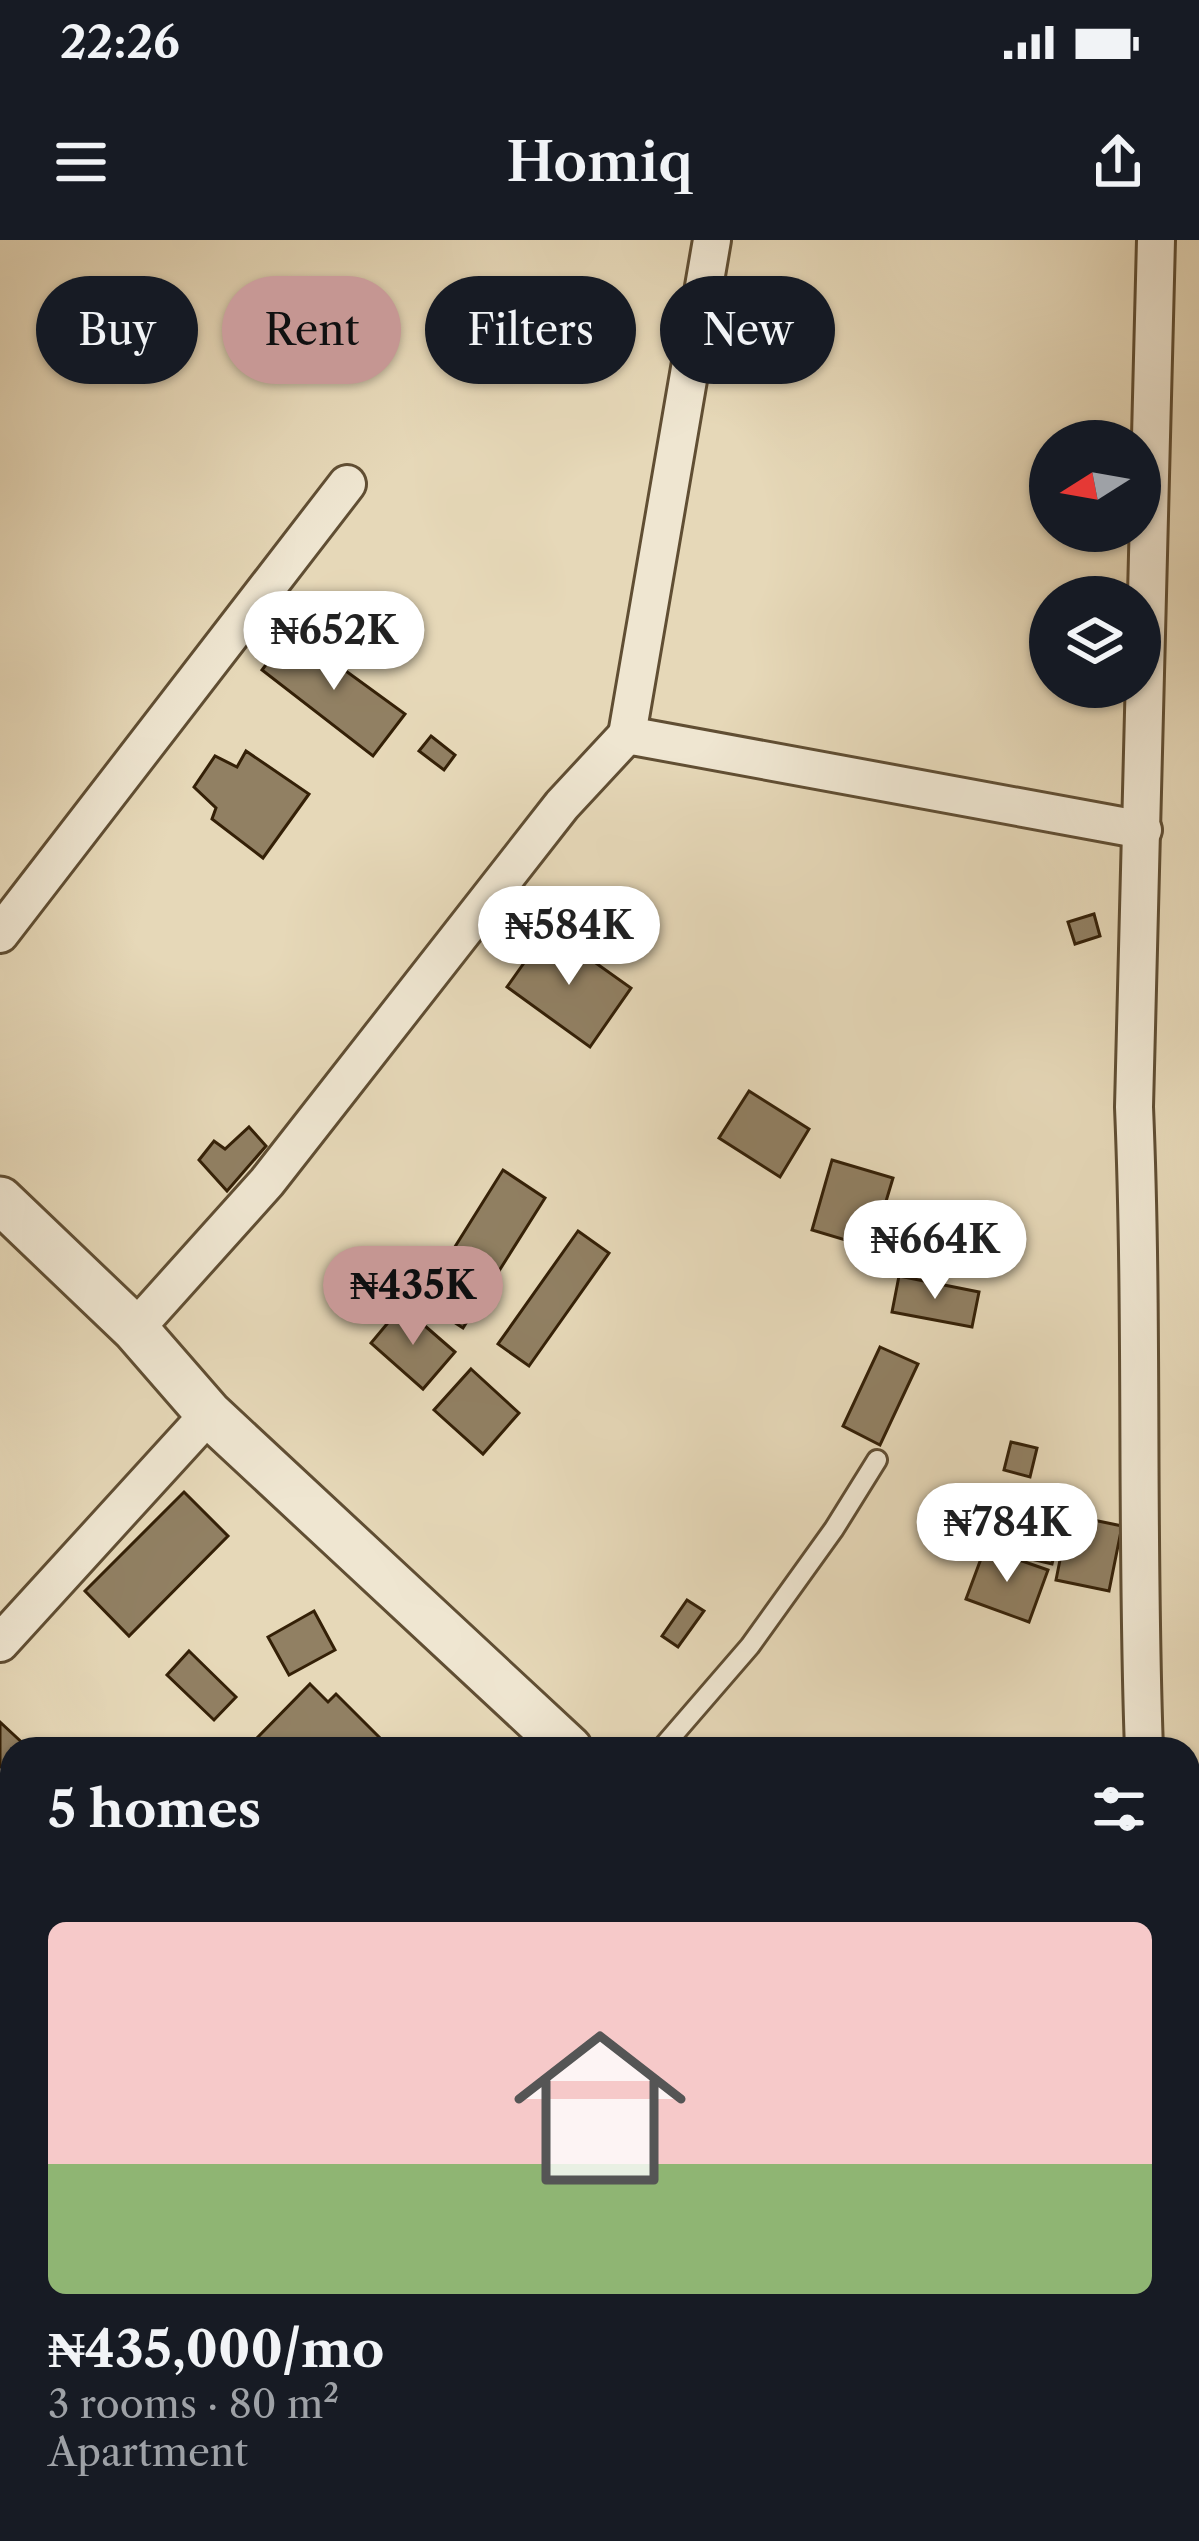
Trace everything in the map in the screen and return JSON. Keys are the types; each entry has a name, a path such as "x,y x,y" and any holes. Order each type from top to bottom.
{"street":[{"path":"134,1329 267,1182 562,805 627,735 712,240"},
{"path":"1144,1737 1134,1107 1156,240"},
{"path":"0,934 347,484"},
{"path":"627,735 1143,830"},
{"path":"0,1200 134,1329 209,1414 556,1737"},
{"path":"0,1643 209,1414"}],"lane":[{"path":"671,1737 750,1646 877,1460"}],"building":[{"path":"291,631 405,714 373,756 262,670"},
{"path":"431,736 455,755 444,770 419,751"},
{"path":"246,751 309,794 263,858 212,819 216,808 194,787 215,756 237,767"},
{"path":"1094,914 1100,936 1075,944 1068,922"},
{"path":"548,929 631,988 590,1047 507,987"},
{"path":"749,1091 809,1129 780,1177 719,1138"},
{"path":"249,1127 266,1146 227,1191 199,1160 214,1141 225,1149"},
{"path":"832,1160 893,1178 872,1248 812,1230"},
{"path":"503,1170 545,1198 463,1328 421,1301"},
{"path":"906,1227 985,1237 981,1273 902,1264"},
{"path":"578,1231 609,1253 529,1366 498,1344"},
{"path":"899,1276 979,1292 972,1327 892,1312"},
{"path":"402,1306 455,1352 423,1389 371,1343"},
{"path":"880,1347 918,1364 880,1445 843,1426"},
{"path":"471,1369 519,1413 483,1454 434,1410"},
{"path":"1011,1442 1037,1448 1030,1477 1004,1470"},
{"path":"184,1492 228,1536 129,1636 85,1591"},
{"path":"1002,1495 1065,1511 1052,1564 989,1549"},
{"path":"1069,1515 1122,1526 1109,1591 1056,1580"},
{"path":"985,1548 1048,1570 1029,1622 966,1599"},
{"path":"687,1600 704,1611 678,1647 662,1636"},
{"path":"314,1611 335,1650 289,1675 268,1637"},
{"path":"189,1651 236,1697 214,1720 167,1675"},
{"path":"310,1684 328,1702 336,1694 379,1737 258,1737"},
{"path":"0,1722 16,1737 0,1737"}]}
